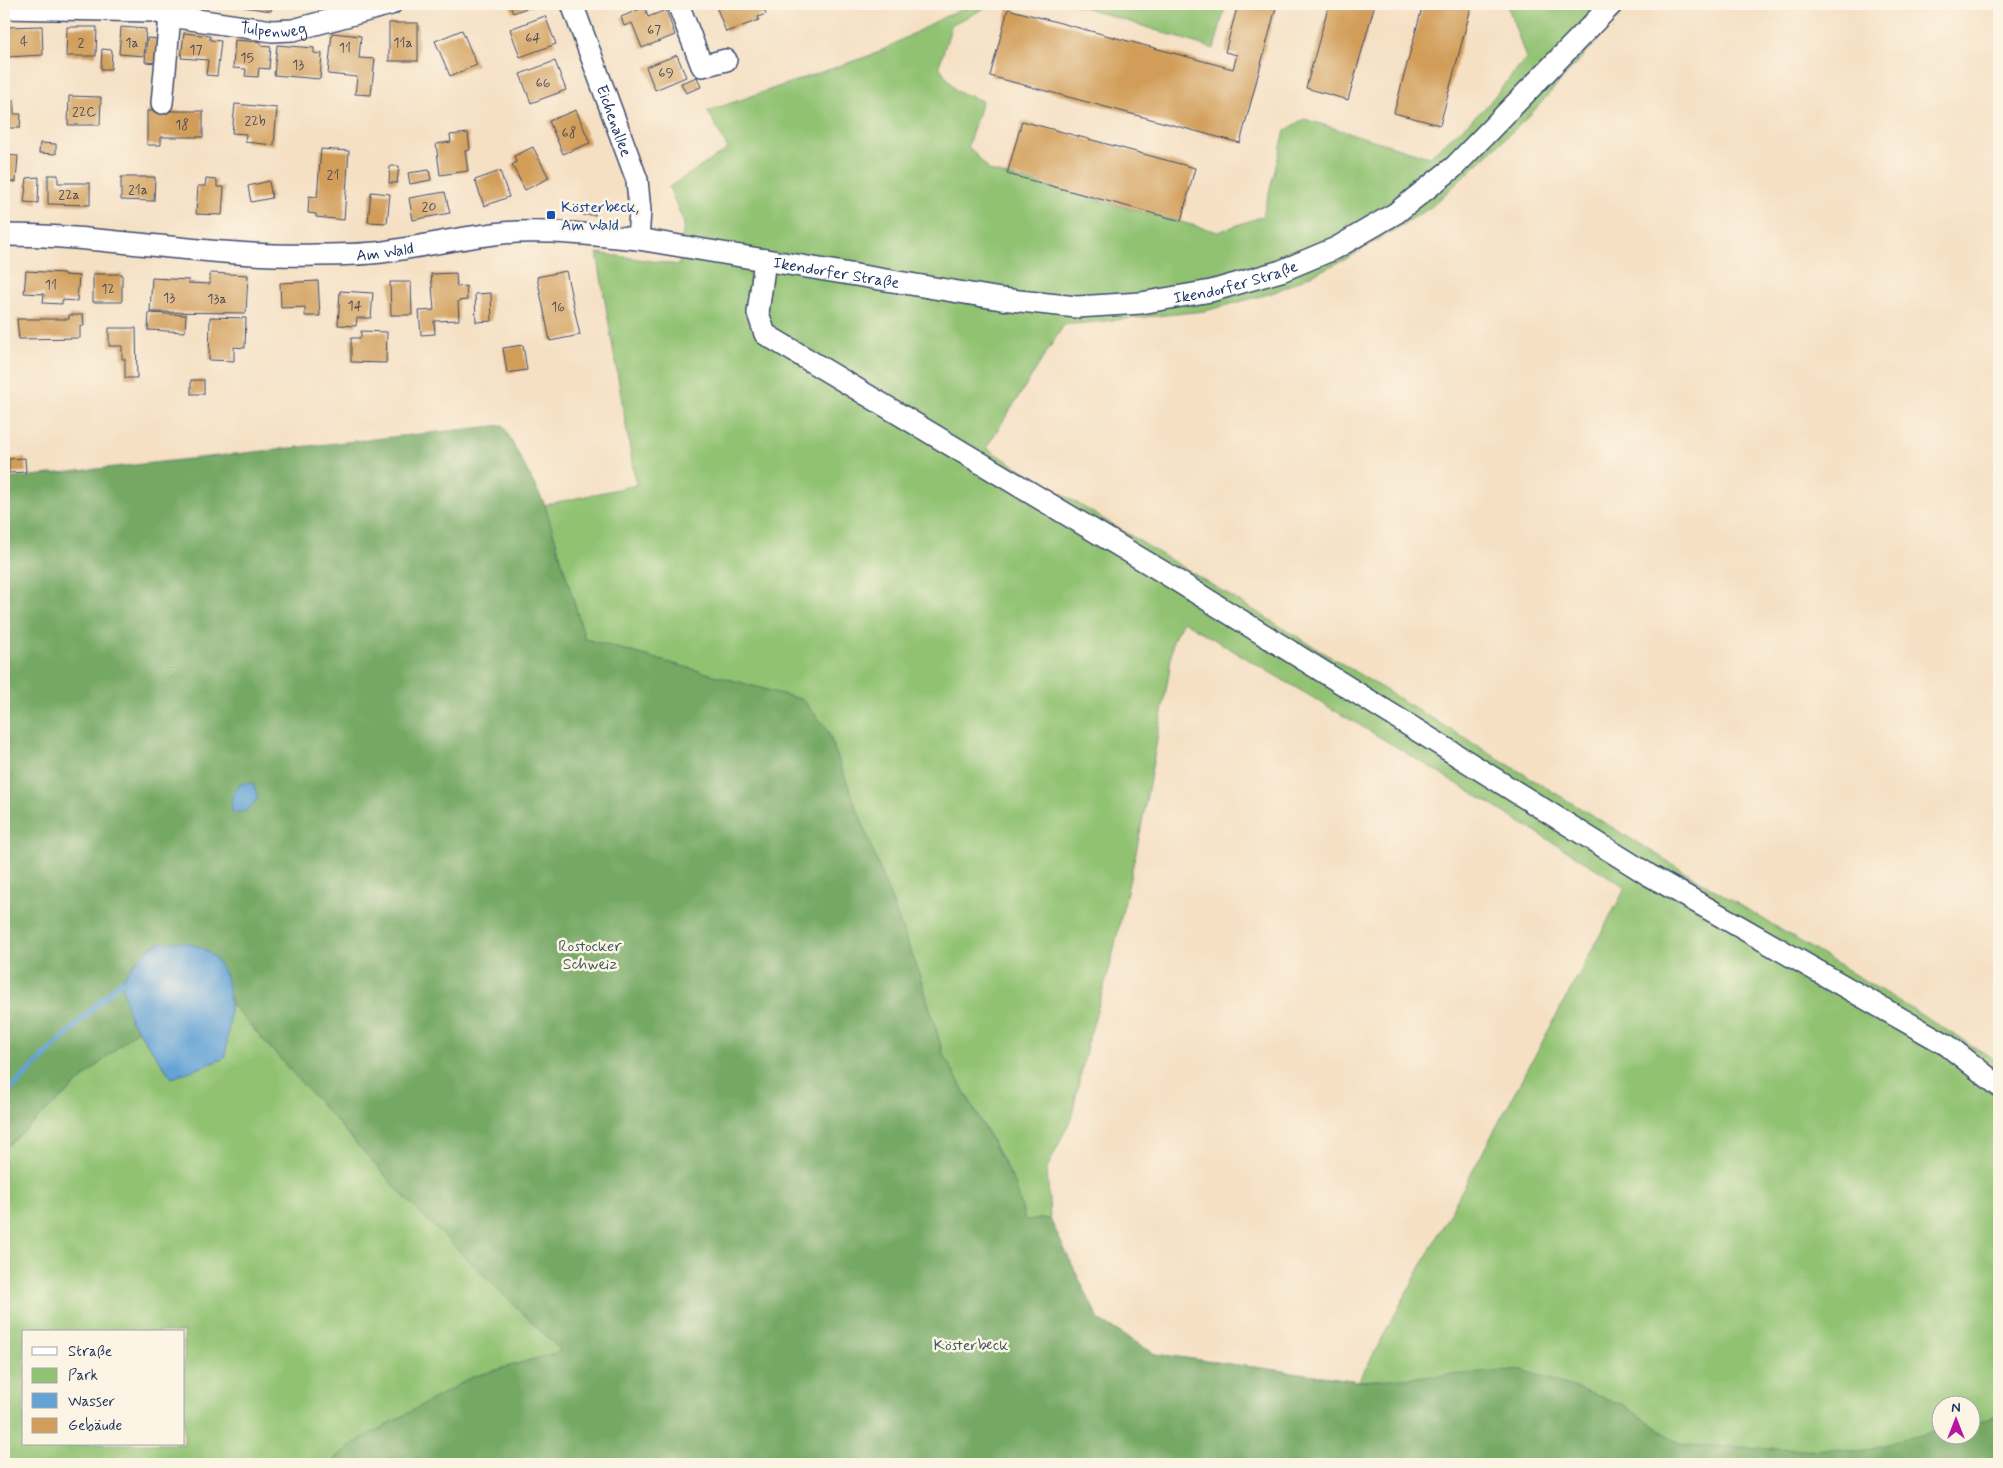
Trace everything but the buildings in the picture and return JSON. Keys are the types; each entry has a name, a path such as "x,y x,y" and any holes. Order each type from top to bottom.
{"street":[{"name":"Tulpenweg","path":"4,8 160,10 272,31 293,30 391,4"},
{"name":"Eichenallee","path":"572,4 637,180 640,211 638,239"},
{"path":"678,4 702,66 726,60"},
{"name":"Ikendorfer Straße","path":"765,260 1001,299 1077,307 1141,303 1212,291 1281,271 1336,248 1396,213 1447,173 1612,4"},
{"path":"160,10 162,103"},
{"name":"Am Wald","path":"4,235 75,238 242,254 317,255 387,252 495,234 541,232 638,239 765,260"},
{"path":"765,260 758,313 765,334 1163,572 1649,875 1946,1045 1999,1086"}],"green space":[{"name":"Kösterbeck","path":"976,4 994,4 952,24 939,66 956,91 982,101 968,146 990,171 1218,232 1263,216 1285,131 1304,119 1429,157 1485,108 1526,58 1507,4 1630,4 1529,116 1430,208 1344,260 1272,293 1205,311 1064,325 986,448 1999,1062 1999,1464 4,1464 4,1149 137,1030 172,1078 225,1058 231,1004 406,1199 1012,1177 943,1053 922,982 827,729 803,700 585,639 545,505 636,485 597,253 679,265 684,223 669,187 728,149 708,111 877,53 944,17","holes":["1183,621 1410,755 1626,887 1359,1381 1155,1354 1099,1320 1037,1219 1050,1219 1047,1168 1071,1119 1087,1045 1110,966 1140,834 1169,673 1173,640"]},
{"path":"1074,4 1226,4 1214,49"},
{"name":"Rostocker Schweiz","path":"503,425 545,505 585,639 803,700 827,729 922,982 943,1053 1016,1186 1025,1220 1050,1219 1099,1320 1155,1354 1359,1381 1523,1370 1622,1404 1682,1445 1860,1451 1930,1433 1930,1446 1980,1446 1980,1420 1999,1413 1999,1464 330,1464 349,1446 472,1377 561,1351 406,1199 231,1004 225,973 161,942 150,947 132,965 130,1019 137,1030 4,1149 4,479"}],"water":[{"path":"253,783 258,798 246,811 233,813 231,799 240,784"},
{"path":"161,942 188,943 205,950 217,961 225,974 229,990 229,1024 225,1058 172,1078 130,1019 121,981 143,954"}],"waterway":[{"path":"4,1096 121,981"}],"place":[{"name":"Kösterbeck, Am Wald","path":"551,215"}]}
